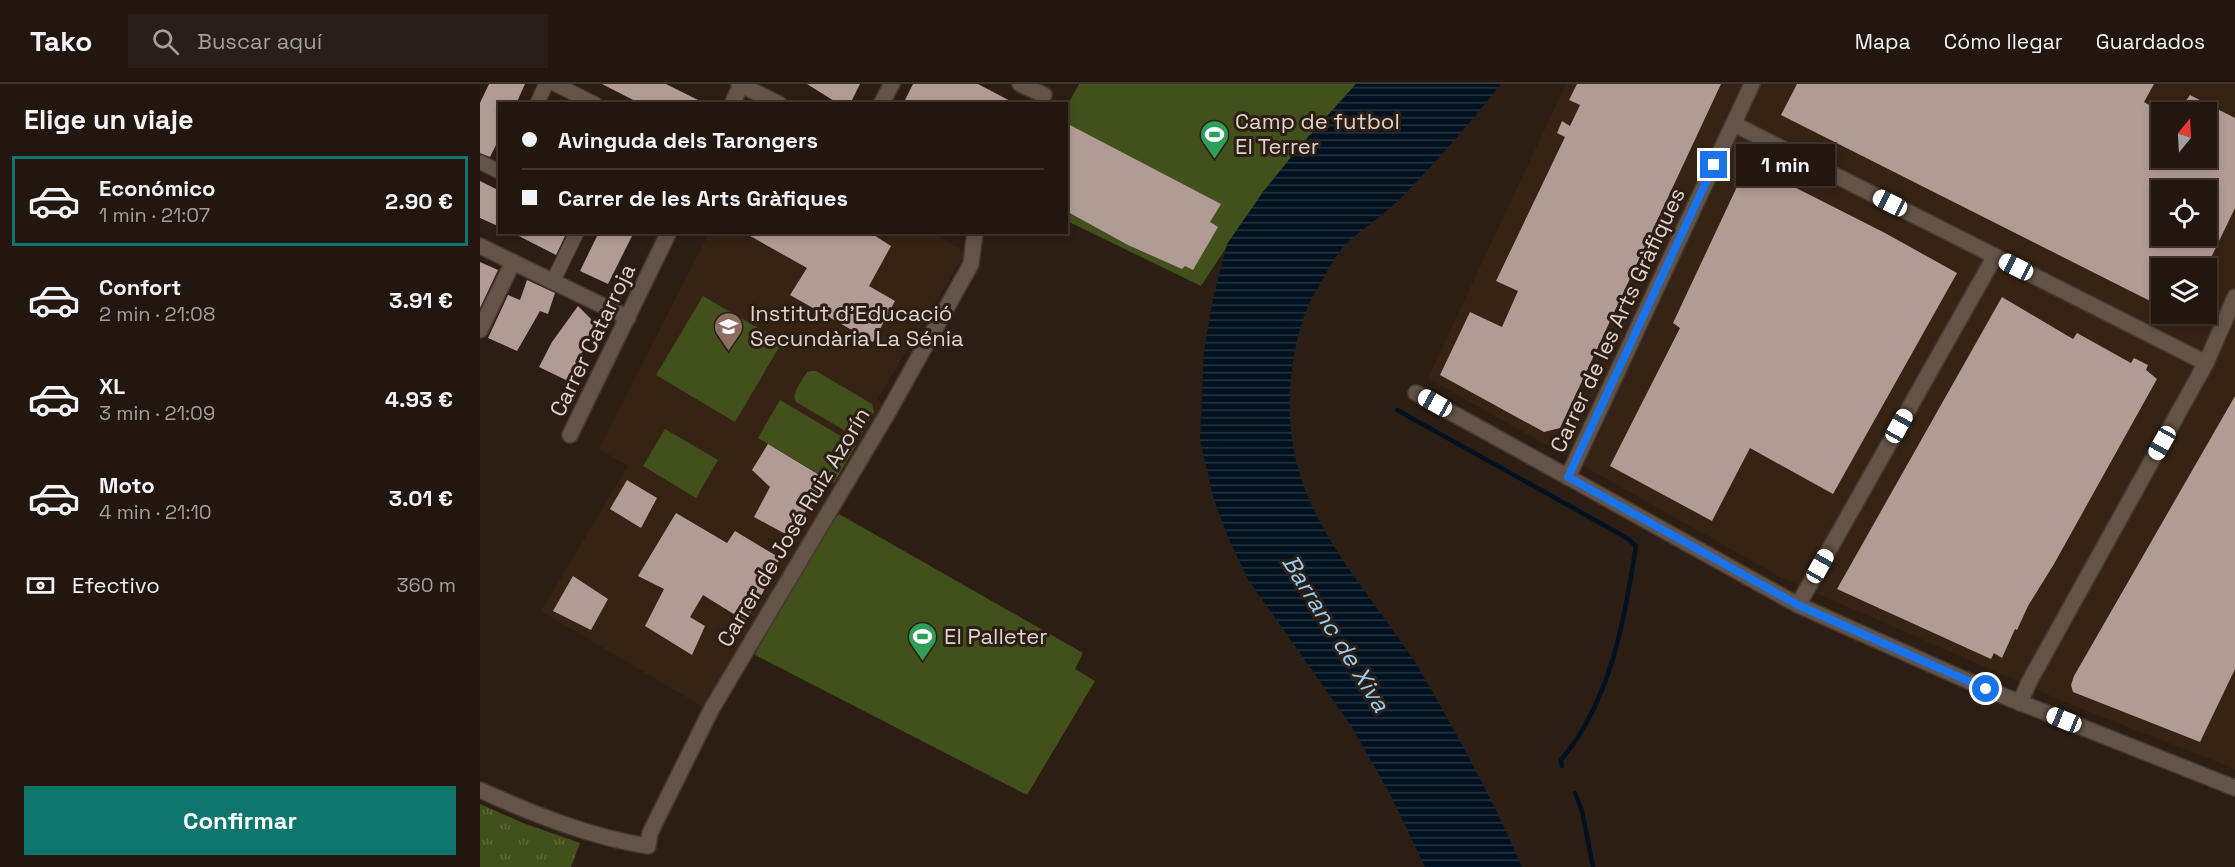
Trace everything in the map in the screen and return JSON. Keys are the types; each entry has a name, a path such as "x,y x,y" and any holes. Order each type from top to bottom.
{"street":[{"path":"538,102 546,84"},
{"path":"555,84 591,102"},
{"path":"733,102 741,84 775,102"},
{"path":"882,102 892,84"},
{"path":"1020,84 1044,94"},
{"name":"Carrer de les Arts Gràfiques","path":"1568,477 1752,84"},
{"path":"1734,124 2206,363"},
{"path":"480,162 498,171"},
{"path":"553,281 576,234"},
{"name":"Carrer Catarroja","path":"570,435 668,234"},
{"name":"Carrer de José Ruiz Azorín","path":"480,790 519,807 606,837 648,846 651,833 711,710 886,416 971,264 975,234"},
{"path":"480,246 628,318"},
{"path":"1798,605 1995,256"},
{"path":"480,330 513,262"},
{"path":"2020,703 2029,682 2206,363 2235,297"},
{"path":"1416,393 1798,605 2020,703 2235,788"}],"shaded area":[{"path":"1566,84 2235,84 2235,769 2065,702 1780,577 1428,378"},
{"path":"708,234 935,234 962,250 964,255 877,400 883,405 703,707 541,611 628,466 599,449"}],"green space":[{"path":"1079,84 1356,84 1301,145 1263,192 1201,286 1068,221 1068,104"},
{"path":"703,296 782,342 735,422 656,375"},
{"path":"816,371 872,404 874,412 861,435 854,436 796,402 795,395 798,387 807,372"},
{"path":"780,400 856,445 834,483 758,438"},
{"path":"665,429 718,460 696,498 643,466"},
{"name":"El Palleter","path":"839,514 1083,653 1075,669 1095,681 1027,795 755,655 759,647 756,642 828,522 833,521"},
{"path":"480,804 523,823 580,843 571,867 480,867"}],"water":[{"name":"Barranc de Xiva","path":"1356,84 1501,84 1403,196 1347,243 1332,263 1313,296 1300,330 1291,378 1290,422 1296,461 1308,497 1325,531 1423,675 1476,770 1522,867 1425,867 1391,796 1352,727 1249,581 1229,540 1214,500 1200,440 1204,351 1213,299 1227,244 1263,192 1301,145"}],"building":[{"path":"489,84 525,84 517,102 498,102 498,141 490,157 480,153 480,103"},
{"path":"602,84 666,84 702,102 637,102"},
{"path":"807,84 860,84 851,102 836,102"},
{"path":"913,84 978,84 1012,102 904,102"},
{"path":"1577,84 1721,84 1560,428 1544,432 1440,375 1470,312 1502,327 1518,291 1496,281 1565,137 1557,133 1562,121 1570,126 1580,105 1569,100"},
{"path":"1797,84 2154,84 2144,102 2151,106 2151,168 2217,168 2217,109 2235,118 2235,208 2217,245 2217,180 2151,180 2151,246 2217,246 2211,258 2151,258 2151,301 1781,115"},
{"path":"2190,95 2204,102 2185,102"},
{"path":"1068,124 1221,204 1210,222 1218,227 1193,270 1185,266 1182,269 1128,245 1068,212"},
{"path":"1759,169 1885,233 1957,273 1833,494 1750,448 1712,521 1610,466 1680,328 1673,323 1743,174"},
{"path":"480,181 498,190 498,226 480,218"},
{"path":"515,234 566,234 556,255"},
{"path":"598,234 633,234 608,284 580,271"},
{"path":"747,234 872,234 891,246 869,286 895,301 873,342 790,295 807,268"},
{"path":"480,262 498,270 480,308"},
{"path":"527,280 555,293 548,314 540,311 517,351 488,338 508,295 520,300"},
{"path":"2002,297 2073,339 2077,333 2131,363 2134,358 2148,365 2146,370 2157,379 2054,564 2028,606 2017,630 2015,629 2002,658 1994,653 1991,659 1837,589"},
{"path":"578,306 595,323 590,341 588,340 568,381 539,367 552,342"},
{"path":"2235,396 2235,669 2200,742 2073,692 2071,685 2074,676"},
{"path":"768,444 831,482 823,497 816,493 791,537 754,517 770,487 752,470"},
{"path":"627,480 657,498 641,528 610,509"},
{"path":"676,513 727,543 735,531 780,558 761,596 745,621 703,595 690,617 705,626 692,655 645,626 664,589 638,576"},
{"path":"573,576 608,599 591,630 553,611"}],"waterway":[{"path":"1397,410 1627,538 1636,546 1620,631 1604,686 1578,737 1561,760 1562,766"},
{"path":"1575,793 1582,811 1593,867"}],"place":[{"name":"Camp de futbol El Terrer","path":"1214,160"},
{"name":"Institut d'Educació Secundària La Sénia","path":"729,352"},
{"name":"El Palleter","path":"923,662"}],"route":[{"path":"1714,165 1568,477 1798,605 1986,689"}]}
